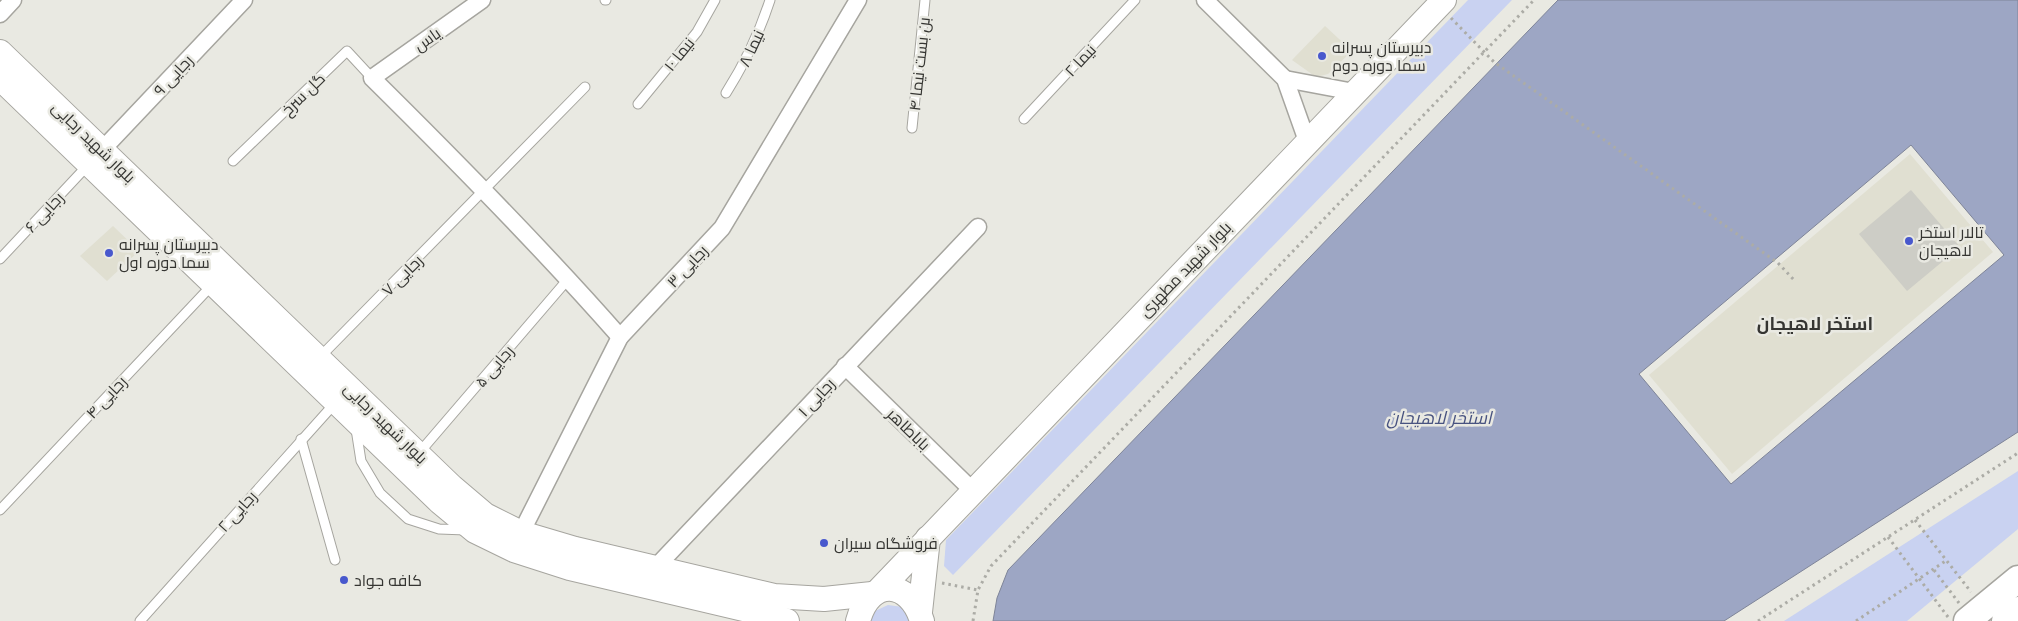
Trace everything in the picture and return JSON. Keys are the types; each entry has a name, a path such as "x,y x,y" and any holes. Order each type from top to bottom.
{"main road":[{"name":"بلوار شهید مطهری","path":"858,621 865,603 1439,2"},
{"name":"بلوار شهید رجایی","path":"0,52 213,284 343,395 418,454 485,515 521,532 576,549 774,596 824,599 876,592 884,588 896,590 906,596 921,617"},
{"name":"بلوار شهید رجایی","path":"0,78 95,157 319,359 343,395 354,419 440,502 475,531 514,550 570,568 769,615 786,621"},
{"path":"921,617 928,538"},
{"path":"1975,618 2018,579"},
{"path":"1975,618 2018,610"}],"street":[{"path":"0,14 13,0"},
{"name":"رجایی ۹","path":"95,157 244,0"},
{"name":"یاس","path":"372,78 482,0"},
{"name":"رجایی ۳","path":"521,532 620,337 722,228 858,0"},
{"path":"1206,0 1285,79 1307,141"},
{"path":"372,78 486,191 569,278 620,337"},
{"path":"1285,79 1354,92"},
{"name":"رجایی ۱","path":"655,568 978,227"},
{"name":"باباطاهر","path":"845,366 973,491"}],"lane":[{"name":"نیما ۱۰","path":"638,104 697,32 715,0"},
{"name":"نیما ۸","path":"726,93 745,63 761,28 770,0"},
{"name":"بن بست نیما ۴","path":"912,128 925,0"},
{"name":"نیما ۲","path":"1024,120 1135,0"},
{"name":"گل سرخ","path":"233,161 347,51 372,78"},
{"name":"رجایی ۷","path":"319,359 486,191 585,87"},
{"name":"رجایی ۶","path":"0,259 95,157"},
{"name":"رجایی ۵","path":"418,454 569,278"},
{"name":"رجایی ۴","path":"0,510 213,284"},
{"name":"رجایی ۲","path":"140,621 301,439 343,395"},
{"path":"354,419 361,461 380,493 408,519 440,529 475,531"},
{"path":"301,439 334,560"}],"path":[{"path":"973,621 978,590 991,566 1534,0"},
{"path":"1439,2 1494,62 1778,263 1795,281"},
{"path":"1758,621 2018,453"},
{"path":"1915,520 1947,560 1975,618"},
{"path":"1888,537 1920,580 1975,618"},
{"path":"1856,621 1920,580 1947,560"},
{"path":"1934,570 1975,618"},
{"path":"923,579 978,590"}],"shaded area":[{"path":"1468,0 1512,0 953,575 944,566 946,540"},
{"name":"دبیرستان پسرانه سما دوره دوم","path":"1325,26 1352,51 1328,74 1316,77 1292,60"},
{"path":"1910,154 1993,252 1732,474 1649,375"},
{"name":"دبیرستان پسرانه سما دوره اول","path":"113,226 139,251 107,281 80,256"},
{"path":"2018,471 2018,529 1907,621 1784,621"},
{"path":"888,605 903,607 913,621 869,621 875,611"}],"water":[{"name":"استخر لاهیجان","path":"1558,0 2018,0 2018,432 1724,621 993,621 997,598 1008,570","holes":["1911,145 2004,255 1731,484 1639,374"]}],"building":[{"name":"تالار استخر لاهیجان","path":"1911,190 1960,247 1907,291 1859,234"}],"place":[{"name":"دبیرستان پسرانه سما دوره دوم","path":"1322,56"},
{"name":"تالار استخر لاهیجان","path":"1909,241"},
{"name":"دبیرستان پسرانه سما دوره اول","path":"109,253"},
{"name":"فروشگاه سیران","path":"824,543"},
{"name":"کافه جواد","path":"344,580"}],"district":[{"name":"استخر لاهیجان","path":"1815,323"}]}
